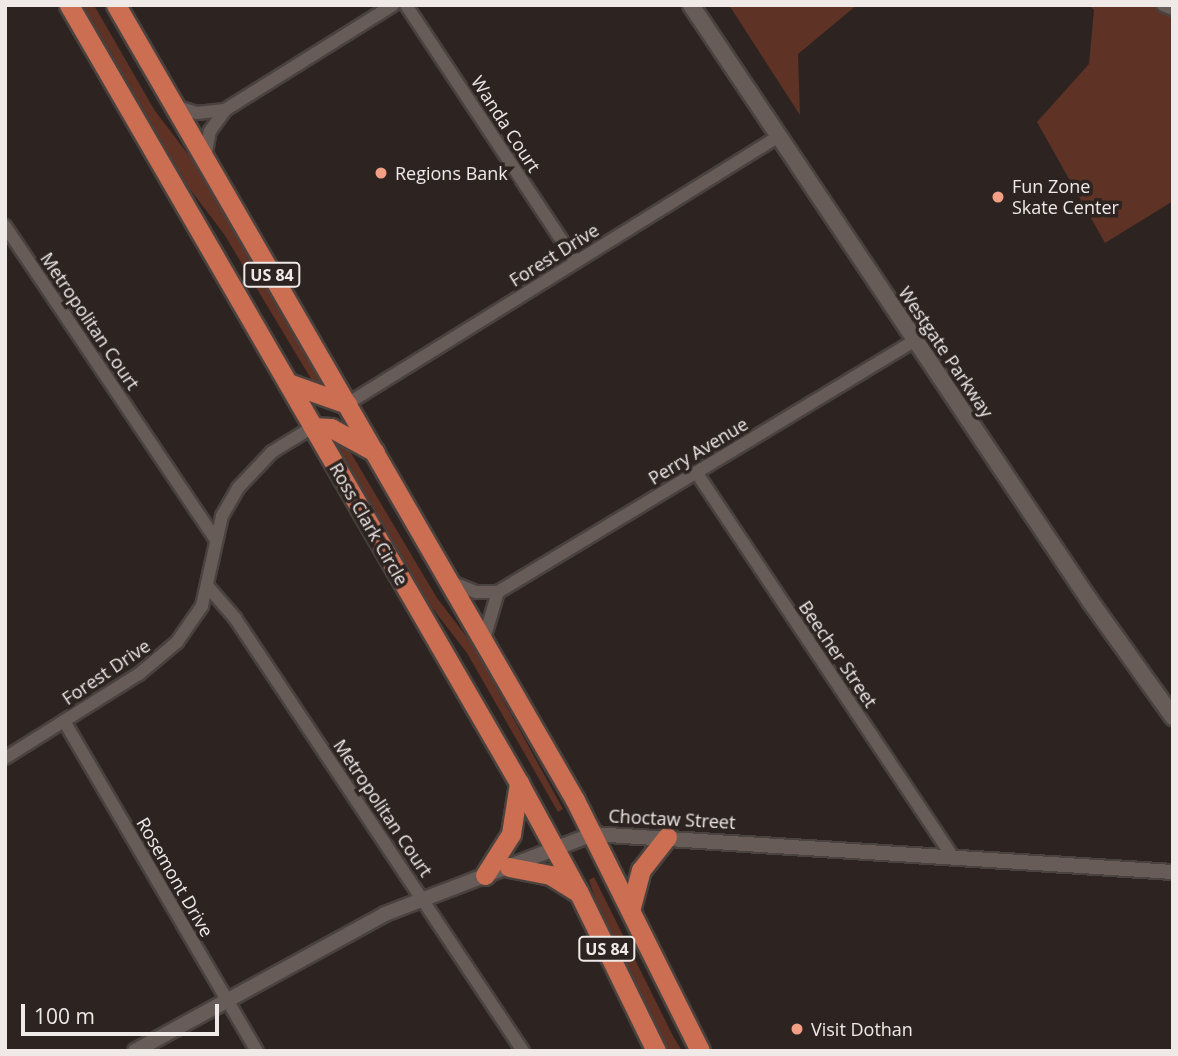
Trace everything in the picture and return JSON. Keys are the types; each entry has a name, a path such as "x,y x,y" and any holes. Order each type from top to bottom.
{"highway":[{"name":"Ross Clark Circle","path":"69,5 519,783 579,893 656,1051"},
{"name":"US 84","path":"116,5 484,639 593,834 700,1051"},
{"path":"288,383 347,404"},
{"path":"313,427 331,428 376,452"},
{"path":"485,875 512,834 519,783"},
{"path":"631,907 641,870 667,837"},
{"path":"509,866 550,875 579,893"}],"main road":[{"name":"Westgate Parkway","path":"691,5 915,340 1173,717"}],"street":[{"path":"205,159 211,131 225,110 393,5"},
{"name":"Wanda Court","path":"406,5 576,262"},
{"path":"1163,5 1173,9"},
{"path":"174,106 197,113 225,110"},
{"name":"Forest Drive","path":"347,404 779,136"},
{"name":"Metropolitan Court","path":"5,226 216,540"},
{"name":"Perry Avenue","path":"498,592 915,340"},
{"name":"Forest Drive","path":"7,754 160,659 191,624 209,588 216,540 225,509 250,473 284,443 313,427"},
{"name":"Beecher Street","path":"696,472 951,855"},
{"path":"451,582 476,592 498,592 484,639"},
{"name":"Metropolitan Court","path":"209,588 234,618 523,1051"},
{"name":"Rosemont Drive","path":"64,721 257,1051"},
{"name":"Choctaw Street","path":"135,1051 343,934 422,899 593,834 951,855 1173,872"}],"shaded area":[{"path":"83,5 94,5 155,111 191,158 321,382 316,387 224,234 189,188"},
{"path":"729,5 857,5 798,54 800,115"},
{"path":"1089,5 1173,5 1173,201 1105,243 1037,122 1089,64 1094,10"},
{"path":"345,443 437,598 473,645 563,809 558,812 467,653 430,605 339,447"},
{"path":"594,877 682,1051 669,1051 595,898 589,880"}],"place":[{"name":"Regions Bank","path":"381,173"},
{"name":"Fun Zone Skate Center","path":"998,197"},
{"name":"Visit Dothan","path":"797,1029"}]}
